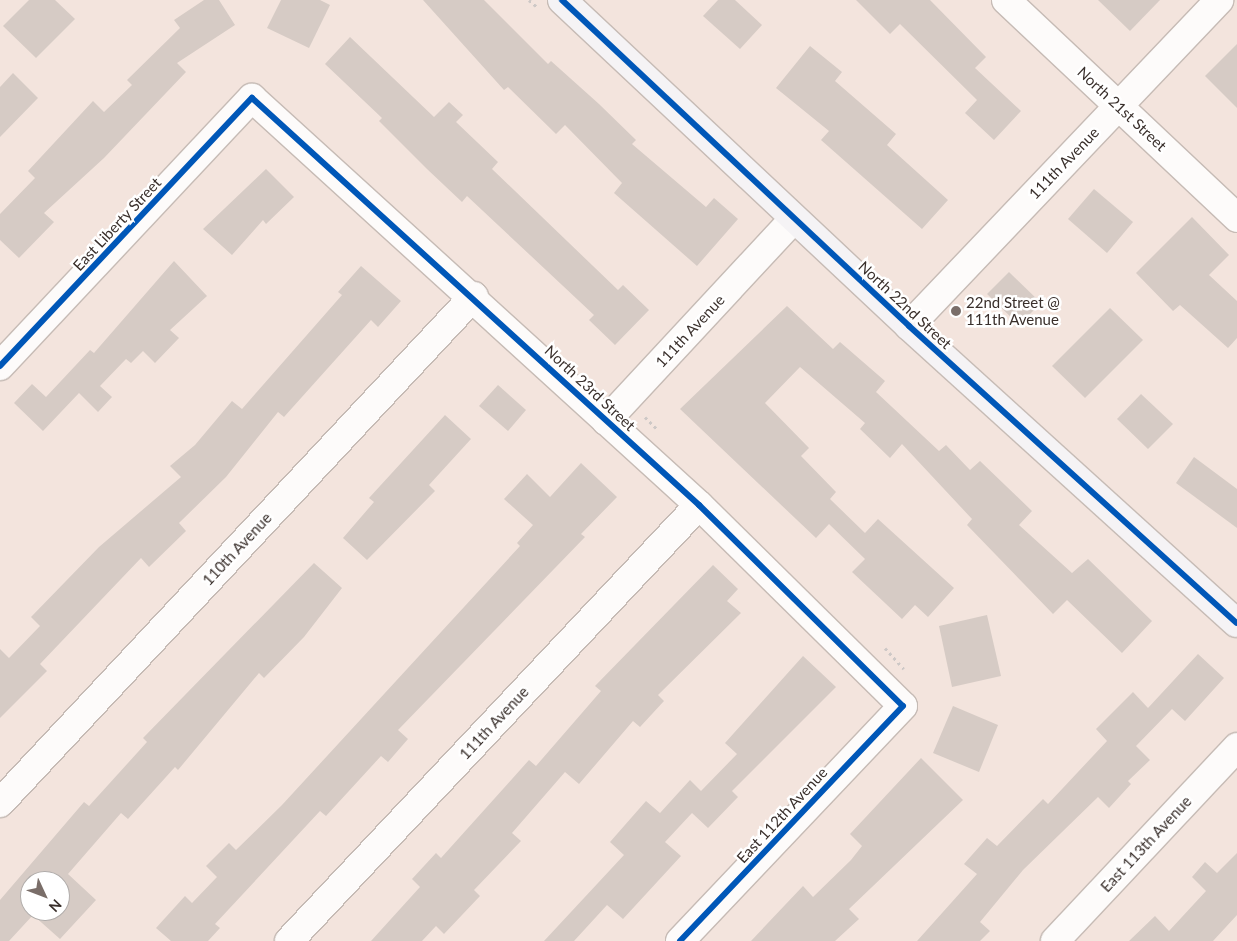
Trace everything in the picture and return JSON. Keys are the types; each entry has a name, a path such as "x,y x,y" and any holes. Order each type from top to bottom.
{"street":[{"name":"North 22nd Street","path":"562,0 908,326 1237,623"},
{"name":"North 21st Street","path":"1006,0 1237,218"},
{"name":"111th Avenue","path":"908,326 1219,0"},
{"name":"North 23rd Street","path":"252,98 474,296 606,421 699,505 903,706"},
{"name":"East Liberty Street","path":"0,366 252,98"},
{"name":"111th Avenue","path":"606,421 794,220"},
{"name":"110th Avenue","path":"0,803 474,296"},
{"name":"111th Avenue","path":"289,941 699,505"},
{"name":"East 112th Avenue","path":"680,941 903,706"},
{"name":"East 113th Avenue","path":"1055,941 1237,747"}],"building":[{"path":"29,0 55,0 75,19 36,58 3,26"},
{"path":"204,0 219,0 235,25 177,63 186,72 104,158 44,213 54,222 19,258 0,240 0,214 35,178 28,171 93,101 104,112 132,85 127,80 180,28 174,20"},
{"path":"281,0 320,0 330,5 309,48 267,28"},
{"path":"423,0 484,0 548,64 551,61 636,140 632,144 706,207 714,198 738,219 697,266 614,193 622,183 565,125 556,134 508,87 504,90"},
{"path":"718,0 735,0 762,25 740,49 703,16"},
{"path":"856,0 930,0 986,57 975,68 1021,111 994,140 965,113 977,100 900,24 890,34"},
{"path":"1098,0 1160,0 1130,31"},
{"path":"350,37 434,117 449,102 463,115 456,122 498,162 492,169 618,290 623,285 649,310 615,345 589,320 594,315 467,196 462,202 379,121 382,118 325,64"},
{"path":"1237,44 1237,108 1205,76"},
{"path":"810,46 842,72 835,81 896,134 887,145 948,200 922,229 821,140 829,131 776,88"},
{"path":"13,73 38,98 0,137 0,87"},
{"path":"266,169 294,197 266,224 263,220 232,255 203,229"},
{"path":"1094,189 1133,222 1107,253 1068,219"},
{"path":"1192,217 1229,255 1209,275 1237,301 1237,338 1228,348 1180,305 1173,311 1136,273"},
{"path":"174,261 207,296 170,330 179,338 155,363 143,351 131,363 126,359 100,386 112,397 98,412 79,393 43,431 14,403 32,384 46,397 90,350 94,353"},
{"path":"361,266 401,301 378,327 371,320 284,417 278,412 226,477 179,523 186,531 149,567 141,558 40,664 47,671 0,718 0,649 9,658 40,626 31,617 99,547 181,477 170,466 195,445 232,401 242,409 342,295 338,292"},
{"path":"1009,272 1041,303 1019,325 987,294"},
{"path":"787,306 833,349 840,342 885,381 876,392 939,451 946,445 970,470 980,461 1032,511 1019,525 1072,573 1088,559 1152,621 1122,653 1067,600 1053,614 967,525 972,519 902,444 890,458 860,429 865,423 800,367 765,403 809,448 801,456 836,492 830,499 865,533 878,519 954,588 928,617 915,605 902,619 852,572 865,559 829,524 816,538 680,409"},
{"path":"1110,308 1143,340 1085,398 1052,366"},
{"path":"498,385 526,410 508,431 479,406"},
{"path":"1141,394 1173,424 1148,449 1117,419"},
{"path":"445,415 471,439 429,485 435,491 367,560 343,538 374,502 369,498"},
{"path":"1194,457 1237,489 1237,528 1176,483"},
{"path":"581,463 617,497 581,534 585,537 398,730 408,739 388,762 381,756 326,816 320,811 215,924 220,928 208,941 171,941 156,928 185,896 192,903 217,877 206,866 229,843 236,850 282,805 520,546 517,543 533,525 504,499 527,474 550,497"},
{"path":"314,563 342,588 304,637 264,678 259,673 178,770 175,767 128,819 121,813 70,872 25,871 84,802 89,806 147,742 143,738"},
{"path":"713,565 738,589 727,601 741,613 658,695 664,701 640,727 633,721 579,784 565,772 512,833 521,841 474,890 480,896 444,934 436,926 422,941 371,941 420,887 412,879 436,853 441,858 529,760 536,766 601,691 595,686"},
{"path":"987,615 1001,676 952,687 939,626"},
{"path":"1198,654 1224,678 1185,721 1172,709 1136,746 1150,760 1128,781 1131,784 1109,808 1098,797 1023,870 980,922 990,931 980,941 917,941 977,874 964,864 987,838 997,846 1043,799 1048,804 1107,741 1096,729 1133,692 1148,708"},
{"path":"803,656 836,687 732,791 738,797 708,828 692,813 665,842 681,856 623,919 607,905 574,941 544,941 624,855 610,842 646,801 660,813 690,780 701,791 737,754 725,743"},
{"path":"953,706 998,725 979,772 933,753"},
{"path":"921,758 963,800 849,909 859,919 835,941 751,941 803,886 813,897 851,860 862,846 850,834"},
{"path":"1237,853 1237,915 1213,941 1129,941 1155,916 1169,931 1206,891 1192,877 1205,862 1217,873"},
{"path":"70,876 96,900 60,939 40,921 70,921"},
{"path":"20,877 20,921 27,921 9,941 0,941 0,900"}],"cycle path":[{"path":"562,0 909,326 1237,623"},
{"path":"0,366 252,98 699,505 903,706 680,941"}],"place":[{"name":"22nd Street @ 111th Avenue","path":"956,311"}]}
